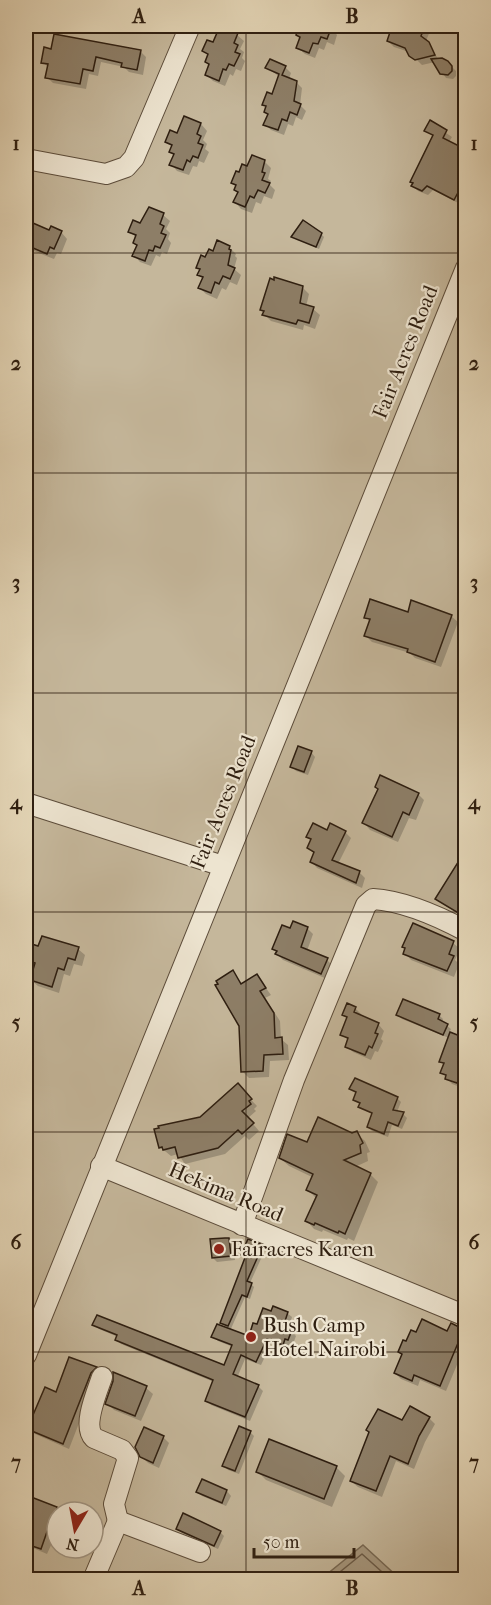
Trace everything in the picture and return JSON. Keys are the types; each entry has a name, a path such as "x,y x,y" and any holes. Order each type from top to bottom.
{"street":[{"path":"26,159 106,174 126,167 138,148 190,26"},
{"name":"Fair Acres Road","path":"26,1355 465,268"},
{"path":"26,804 223,866"},
{"path":"242,1225 294,1080 366,905 373,899 396,903 443,918 465,931"},
{"name":"Hekima Road","path":"101,1166 465,1316"},
{"path":"93,1580 118,1521 114,1504 128,1458 122,1449 91,1435 89,1427 93,1401 102,1377"},
{"path":"118,1521 200,1552"}],"shaded area":[{"path":"26,26 465,26 465,1579 26,1580"}],"water":[{"path":"363,1545 400,1579 321,1579"}],"building":[{"path":"220,26 238,33 234,43 238,45 235,52 240,54 234,66 229,64 226,70 223,69 219,81 205,75 209,64 205,62 208,54 202,51 207,40 213,42"},
{"path":"294,26 332,26 327,39 321,37 318,44 313,43 309,53 296,48 300,37 296,35 298,28"},
{"path":"392,26 425,26 421,36 429,42 435,55 415,60 409,56 405,48 387,41"},
{"path":"54,34 141,50 137,70 121,67 122,63 96,57 93,71 83,69 80,84 45,78 48,64 41,63 44,47 51,49"},
{"path":"442,58 452,66 452,71 448,75 440,74 431,59"},
{"path":"270,59 286,66 282,75 297,81 294,101 301,104 297,115 290,112 287,121 282,119 278,130 263,125 268,114 264,112 266,106 262,105 267,92 272,94 279,74 265,68"},
{"path":"184,116 201,123 197,134 201,136 198,143 203,145 198,158 193,156 190,162 187,160 183,170 169,165 174,154 169,152 172,145 165,142 170,130 177,133"},
{"path":"430,120 447,130 443,138 465,149 465,187 462,185 454,200 427,186 422,191 411,186 413,183 410,182 433,135 424,131"},
{"path":"252,155 265,160 262,172 265,173 262,180 270,183 265,193 258,190 254,198 250,196 245,207 233,202 238,192 234,190 236,185 231,183 236,171 239,172 242,164 247,166"},
{"path":"149,207 164,213 160,224 164,226 161,233 166,235 160,248 155,246 153,251 149,250 145,261 132,256 137,245 133,243 136,235 128,232 133,220 140,223"},
{"path":"26,220 49,230 51,226 62,231 54,249 50,247 47,254 26,245"},
{"path":"303,220 322,233 316,247 291,237"},
{"path":"217,240 230,246 228,265 235,268 230,279 223,276 219,284 215,282 211,293 198,288 203,277 197,275 200,269 196,268 201,255 205,257 209,249 213,251"},
{"path":"274,277 303,286 300,303 314,307 309,323 298,320 296,324 262,315 264,311 260,310 270,278 274,280"},
{"path":"370,599 408,612 411,600 452,615 435,662 407,652 408,649 364,636 370,619 364,618"},
{"path":"298,746 312,751 304,772 290,767"},
{"path":"380,775 419,793 409,815 403,812 392,837 362,823 378,789 375,787"},
{"path":"313,823 327,830 330,823 346,831 332,860 360,871 356,883 310,862 314,852 307,848 311,839 306,837"},
{"path":"465,851 465,917 435,899"},
{"path":"293,921 308,927 301,947 328,958 321,974 275,954 277,951 272,949 282,925 290,928"},
{"path":"413,923 454,941 449,954 454,956 447,971 403,954 405,948 402,947"},
{"path":"42,936 79,947 75,960 68,958 64,970 58,968 52,987 30,980 35,963 26,960 26,942 38,946"},
{"path":"233,970 241,984 257,974 266,988 260,991 274,1013 275,1038 282,1037 283,1054 264,1055 263,1071 241,1072 239,1026 215,985 218,984 216,981"},
{"path":"403,999 440,1014 438,1019 448,1024 443,1035 396,1015"},
{"path":"347,1003 356,1007 354,1012 379,1023 375,1033 378,1034 372,1048 369,1046 365,1055 345,1047 348,1038 340,1035 347,1017 342,1015"},
{"path":"450,1032 465,1038 465,1082 459,1079 457,1083 445,1079 446,1075 440,1073 444,1063 439,1062"},
{"path":"355,1078 398,1097 393,1110 404,1112 398,1126 388,1122 384,1134 367,1127 372,1113 358,1107 360,1103 353,1100 356,1092 349,1089"},
{"path":"238,1083 252,1099 249,1101 251,1104 242,1111 254,1123 242,1134 238,1130 218,1148 178,1158 175,1147 163,1150 162,1147 159,1148 154,1129 159,1128 158,1126 200,1117"},
{"path":"318,1117 352,1133 357,1131 363,1143 360,1145 361,1153 344,1160 371,1173 345,1234 305,1221 317,1195 306,1190 313,1174 279,1158 287,1134 307,1142"},
{"path":"229,1238 231,1256 212,1258 210,1239"},
{"path":"248,1239 263,1245 247,1281 252,1283 247,1297 242,1295 228,1326 220,1323 246,1255 241,1255"},
{"path":"273,1306 288,1312 285,1321 292,1324 290,1329 292,1330 283,1345 267,1339 256,1362 241,1355 233,1374 259,1385 245,1417 205,1401 213,1380 115,1340 117,1335 92,1325 97,1315 224,1365 232,1345 211,1337 217,1324 249,1336 253,1323 257,1324 263,1308 271,1311"},
{"path":"422,1319 447,1331 451,1323 465,1330 465,1347 458,1343 440,1386 414,1375 412,1381 394,1373 402,1354 398,1352 403,1340 406,1341 411,1330 416,1332"},
{"path":"69,1357 97,1367 91,1373 63,1444 27,1429 45,1387 56,1392"},
{"path":"113,1372 147,1386 135,1416 105,1404 113,1381"},
{"path":"410,1406 430,1417 419,1436 408,1464 390,1456 376,1491 350,1481 369,1432 366,1430 378,1409 402,1420"},
{"path":"239,1426 251,1431 235,1471 222,1466"},
{"path":"144,1427 164,1436 153,1463 140,1457 135,1447"},
{"path":"269,1439 337,1466 324,1499 256,1472"},
{"path":"202,1479 227,1490 222,1503 196,1492"},
{"path":"26,1495 45,1502 45,1538 41,1549 26,1544"},
{"path":"183,1513 221,1531 214,1546 176,1529"}],"place":[{"name":"Fairacres Karen","path":"219,1249"},
{"name":"Bush Camp Hotel Nairobi","path":"251,1337"}]}
